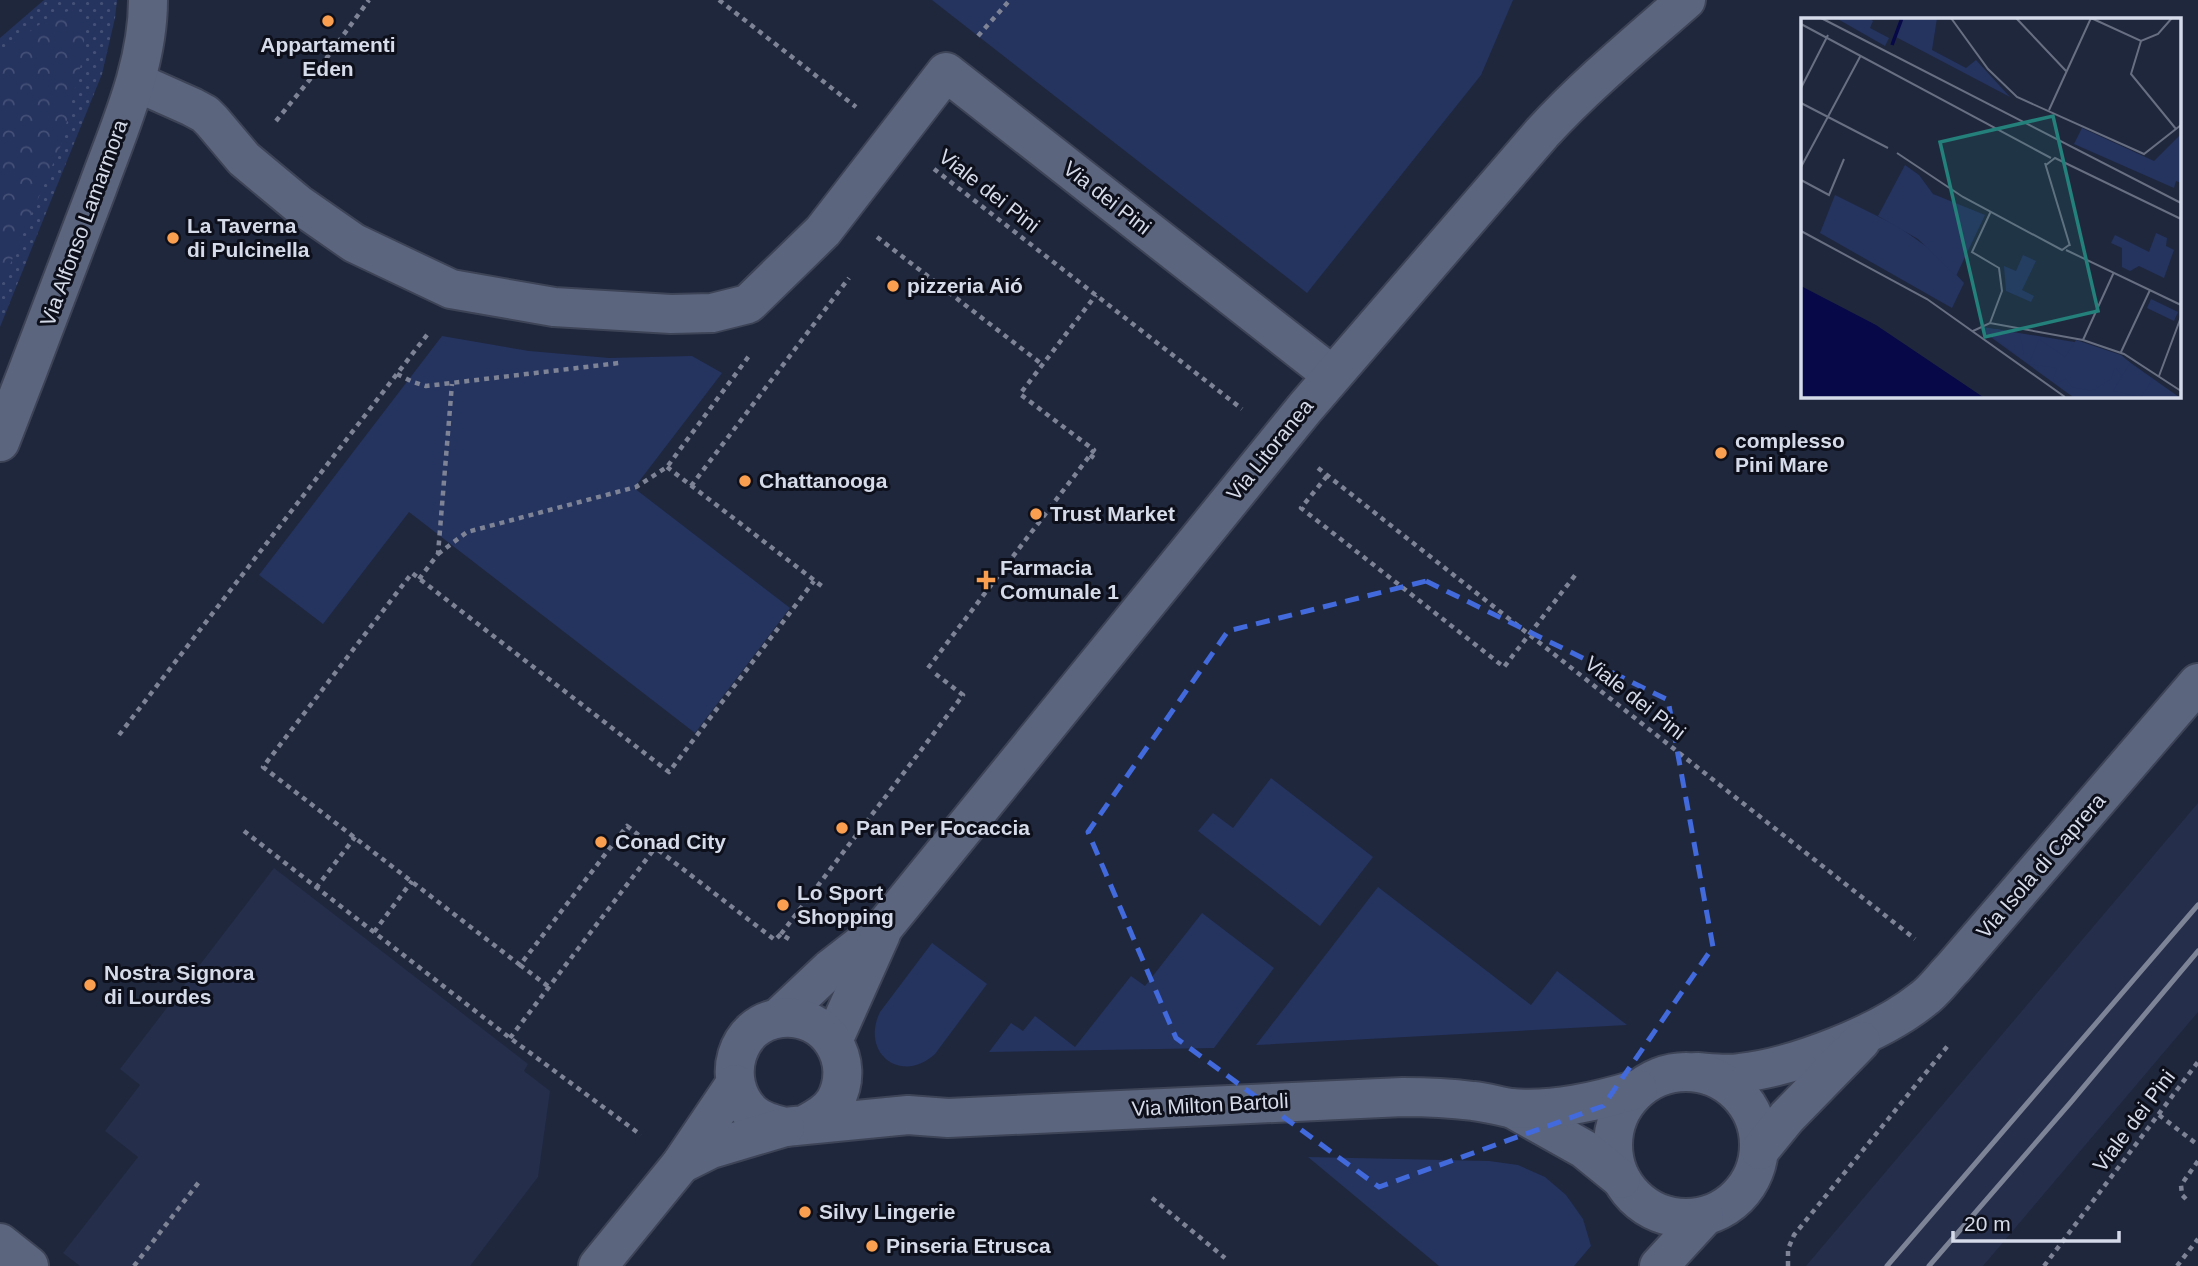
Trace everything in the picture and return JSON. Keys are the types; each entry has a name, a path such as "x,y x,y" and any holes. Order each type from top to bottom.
{"street":[{"name":"Via Alfonso Lamarmora","path":"0,442 136,82 148,17 148,0"},
{"name":"Via Litoranea","path":"778,1018 830,970 884,927 1332,375 1560,113 1686,0"},
{"name":"Via dei Pini","path":"895,137 946,72 1332,375"},
{"path":"136,82 205,114 244,159 298,204 354,243 451,289 554,307 671,314 712,313 748,303 823,231 895,137"},
{"name":"Via Isola di Caprera","path":"1697,1072 1737,1074 1769,1068 1818,1053 1870,1032 1923,999 1953,968 2198,683"},
{"name":"Via Litoranea","path":"836,1046 884,927"},
{"path":"681,1164 711,1149 795,1125 821,1116 834,1102 841,1086 843,1068 836,1046 814,1024 796,1018 778,1018 749,1033 739,1046 734,1084 741,1100 752,1114 767,1123 795,1125"},
{"name":"Via Isola di Caprera","path":"1760,1150 1787,1117 1870,1032"},
{"name":"Via Milton Bartoli","path":"836,1046 853,1073 873,1096 908,1115"},
{"path":"1676,1072 1697,1072 1722,1081 1743,1098 1755,1122 1760,1150 1754,1172 1742,1192 1725,1208 1704,1217 1680,1219 1656,1212 1635,1199 1620,1179 1614,1155 1615,1131 1623,1108 1639,1089 1656,1078 1676,1072"},
{"path":"598,1266 681,1164 734,1084"},
{"name":"Via Milton Bartoli","path":"795,1125 908,1115 948,1118 1403,1097 1475,1101 1511,1108 1559,1106 1600,1101 1639,1089"},
{"name":"Via Milton Bartoli","path":"1511,1108 1584,1149 1620,1179"},
{"path":"1658,1266 1704,1217"},
{"path":"0,1243 29,1266"}],"path":[{"path":"303,89 369,0"},
{"name":"Viale dei Pini","path":"719,0 1240,407"},
{"path":"869,231 1043,365"},
{"path":"871,249 879,239"},
{"path":"691,486 855,271"},
{"path":"119,735 461,290"},
{"path":"928,668 1094,450 1020,394 1097,295"},
{"path":"397,373 425,386 624,362"},
{"path":"438,554 452,384"},
{"path":"1090,455 1097,460"},
{"path":"419,579 438,554 467,532 636,488 667,467 822,587"},
{"name":"Viale dei Pini","path":"1529,635 1504,667 1301,508 1327,476 1529,635 1918,942"},
{"path":"549,987 263,766 412,573 668,772 814,581"},
{"path":"1529,635 1576,574"},
{"path":"520,965 627,826 775,940 963,695 933,672"},
{"path":"244,831 510,1038 681,1164"},
{"path":"316,888 355,837"},
{"path":"510,1038 655,848"},
{"path":"374,932 412,881"},
{"path":"781,933 793,942"},
{"path":"1788,1266 1788,1249 1794,1235 1952,1041"},
{"name":"Viale dei Pini","path":"2044,1266 2198,1062"},
{"path":"2159,1115 2198,1146"},
{"path":"2186,1199 2182,1195 2181,1185 2198,1161"},
{"path":"134,1266 199,1182"},
{"path":"1152,1198 1224,1258"},
{"path":"2176,1266 2198,1239"}],"highlighted area":[{"path":"1426,581 1668,700 1713,947 1603,1106 1379,1187 1176,1038 1088,832 1228,631"}],"shaded area":[{"path":"2198,803 2198,1012 1983,1266 1806,1266"},
{"path":"274,868 528,1064 524,1071 550,1091 538,1177 470,1266 80,1266 63,1253 138,1157 105,1131 140,1085 120,1069"}],"green space":[{"path":"44,0 117,0 102,74 0,327 0,38"},
{"path":"932,0 1513,0 1481,75 1307,293"},
{"path":"72,10 86,23 82,60 61,145 0,288 0,53 50,17"},
{"path":"442,336 529,351 609,358 692,356 722,373 634,488 790,608 695,733 409,512 323,624 259,575"},
{"path":"1271,778 1373,857 1320,926 1198,831 1213,813 1233,828"},
{"path":"1378,887 1531,1005 1557,971 1627,1025 1256,1045"},
{"path":"1202,913 1274,968 1214,1048 989,1052 1011,1023 1023,1031 1035,1016 1075,1047 1131,976 1145,986"},
{"path":"932,943 987,984 935,1054 922,1063 897,1065 887,1060 880,1051 875,1040 875,1027 880,1012"},
{"path":"1308,1157 1489,1161 1518,1165 1545,1177 1566,1195 1583,1219 1591,1246 1574,1266 1439,1266"}],"railway":[{"path":"1887,1266 2198,905"},
{"path":"1929,1266 2198,951"}],"place":[{"name":"Appartamenti Eden","path":"328,21"},
{"name":"La Taverna di Pulcinella","path":"173,238"},
{"name":"pizzeria Aió","path":"893,286"},
{"name":"complesso Pini Mare","path":"1721,453"},
{"name":"Chattanooga","path":"745,481"},
{"name":"Trust Market","path":"1036,514"},
{"name":"Farmacia Comunale 1","path":"986,580"},
{"name":"Pan Per Focaccia","path":"842,828"},
{"name":"Conad City","path":"601,842"},
{"name":"Lo Sport Shopping","path":"783,905"},
{"name":"Nostra Signora di Lourdes","path":"90,985"},
{"name":"Silvy Lingerie","path":"805,1212"},
{"name":"Pinseria Etrusca","path":"872,1246"}]}
